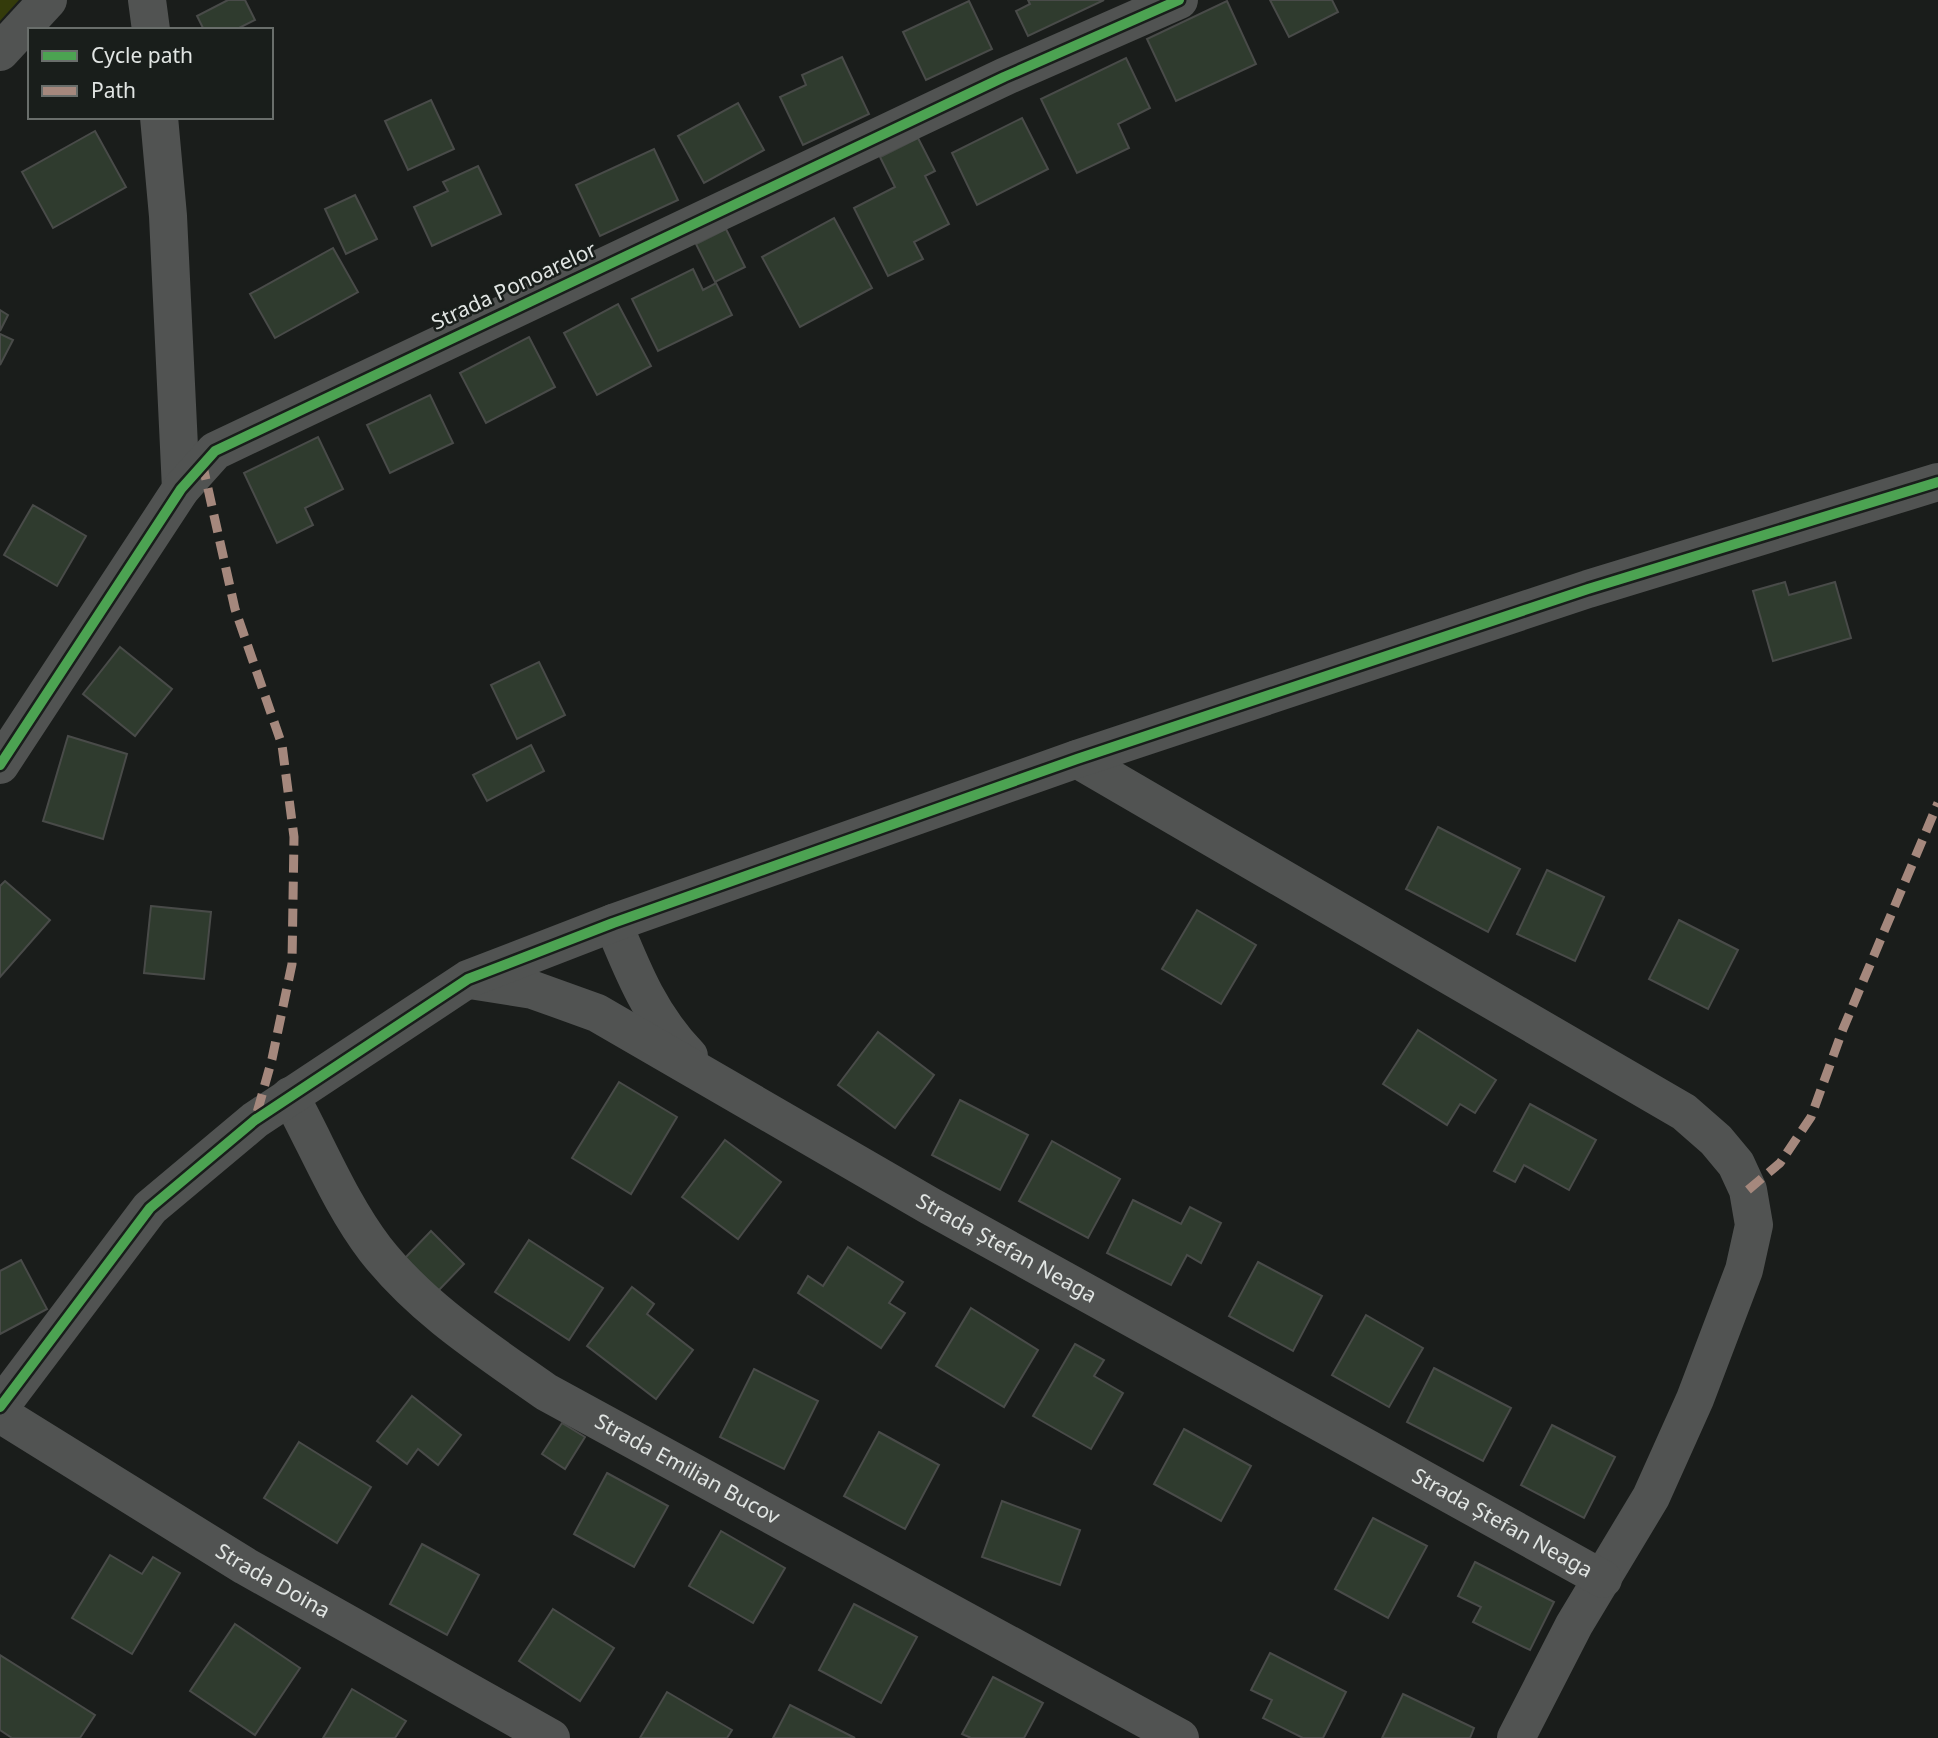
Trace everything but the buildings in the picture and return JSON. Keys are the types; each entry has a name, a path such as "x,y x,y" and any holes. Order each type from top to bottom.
{"street":[{"path":"0,52 48,0"},
{"path":"147,0 150,28"},
{"name":"Strada Ponoarelor","path":"0,765 181,489 209,457 239,438 1004,77 1179,0"},
{"path":"159,119 168,216 181,489"},
{"path":"0,1407 150,1208 255,1120 468,979 613,923 1077,759 1588,589 1938,482"},
{"name":"Strada Ștefan Neaga","path":"468,979 533,990 597,1013 718,1085 1603,1579 1657,1485 1695,1399 1744,1270 1754,1225 1748,1190 1736,1164 1716,1140 1684,1112 1077,759"},
{"path":"613,923 640,989 657,1018 718,1085"},
{"name":"Strada Emilian Bucov","path":"290,1096 342,1199 375,1249 417,1297 462,1334 547,1392 1180,1738"},
{"name":"Strada Doina","path":"0,1413 245,1566 551,1738"},
{"path":"1517,1738 1574,1625 1603,1579"}],"green space":[{"path":"0,0 19,0 0,21"}],"marked path":[{"path":"202,462 235,609 282,745 294,837 292,964 272,1059 255,1120"},
{"path":"1748,1190 1780,1163 1811,1117 1843,1029 1938,803"}],"cycle path":[{"path":"0,765 181,489 215,451 1004,77 1179,0"},
{"path":"0,1407 150,1208 255,1120 468,979 613,923 1077,759 1588,589 1938,482"}]}
